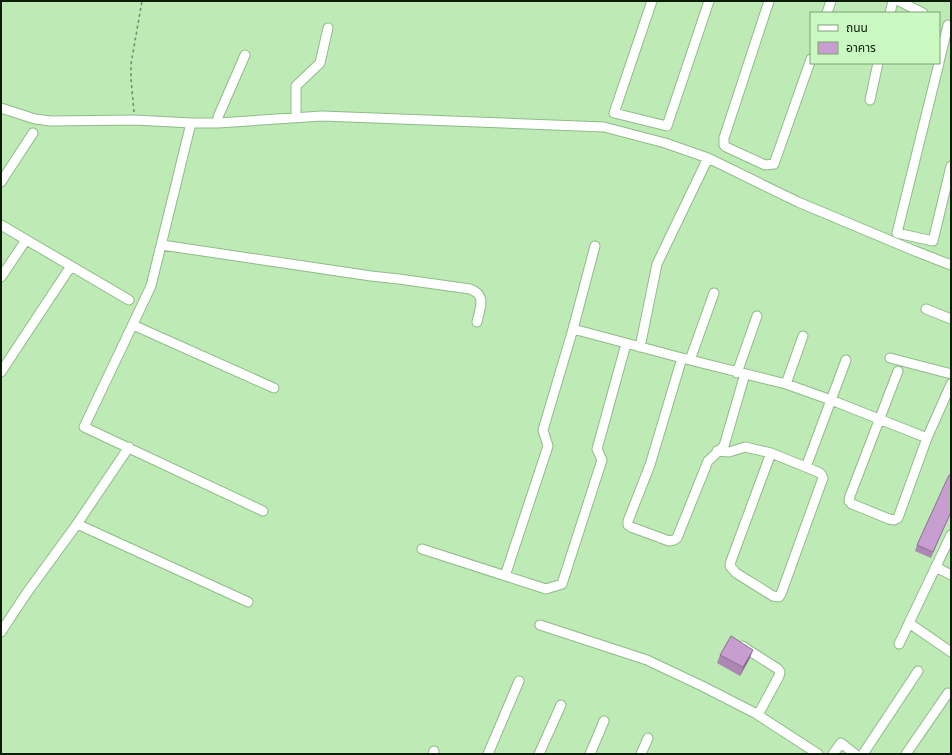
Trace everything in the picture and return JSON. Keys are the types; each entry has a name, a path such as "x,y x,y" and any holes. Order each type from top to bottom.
{"street":[{"path":"652,1 614,113 667,126 709,1"},
{"path":"769,1 724,145 765,164 774,164 810,62"},
{"path":"827,12 831,1"},
{"path":"890,12 893,1"},
{"path":"899,1 921,12"},
{"path":"940,22 949,26 940,58"},
{"path":"296,117 296,86 320,63 328,28"},
{"path":"218,123 218,117 245,54"},
{"path":"870,100 878,64"},
{"path":"939,64 897,233 933,241 951,166"},
{"path":"1,108 35,119 51,121 135,120 218,123 322,116 604,127 665,143 708,158 798,202 951,265"},
{"path":"637,135 641,120"},
{"path":"191,123 152,286 84,427 263,510"},
{"path":"1,182 33,134"},
{"path":"640,347 657,264 708,158"},
{"path":"745,175 751,158"},
{"path":"1,225 129,300"},
{"path":"915,251 918,237"},
{"path":"1,277 26,240"},
{"path":"162,245 470,289 479,293 481,298 477,322"},
{"path":"505,576 548,446 543,430 573,329 595,246"},
{"path":"1,372 71,266"},
{"path":"714,293 686,359 650,465 628,521 628,525 631,527 669,541 677,538 708,461 724,446 741,373 757,316"},
{"path":"926,309 951,319"},
{"path":"133,326 274,388"},
{"path":"573,329 626,344 786,384 831,400 926,438"},
{"path":"786,384 803,336"},
{"path":"422,549 546,589 562,584 602,460 597,449 626,344"},
{"path":"890,358 951,374"},
{"path":"806,467 846,360"},
{"path":"898,371 849,501 852,504 894,520 898,518 926,438 951,384"},
{"path":"1,632 26,594 77,524 128,447"},
{"path":"717,452 729,452 745,447 771,453 821,474 823,478 779,596 773,596 736,574 730,566 771,453"},
{"path":"77,524 248,602"},
{"path":"899,644 951,535"},
{"path":"936,567 951,575"},
{"path":"909,623 951,652"},
{"path":"540,625 647,660 758,715 818,754"},
{"path":"736,642 778,669 780,672 758,715"},
{"path":"863,754 918,671"},
{"path":"488,754 519,682"},
{"path":"906,754 948,693"},
{"path":"539,754 561,705"},
{"path":"590,754 604,721"},
{"path":"641,754 648,738"},
{"path":"833,754 842,743 855,754"}],"path":[{"path":"135,120 131,79 142,1"}],"building":[{"path":"949,475 951,476 951,512 933,552 917,545"},
{"path":"731,636 753,650 743,667 720,655"}]}
